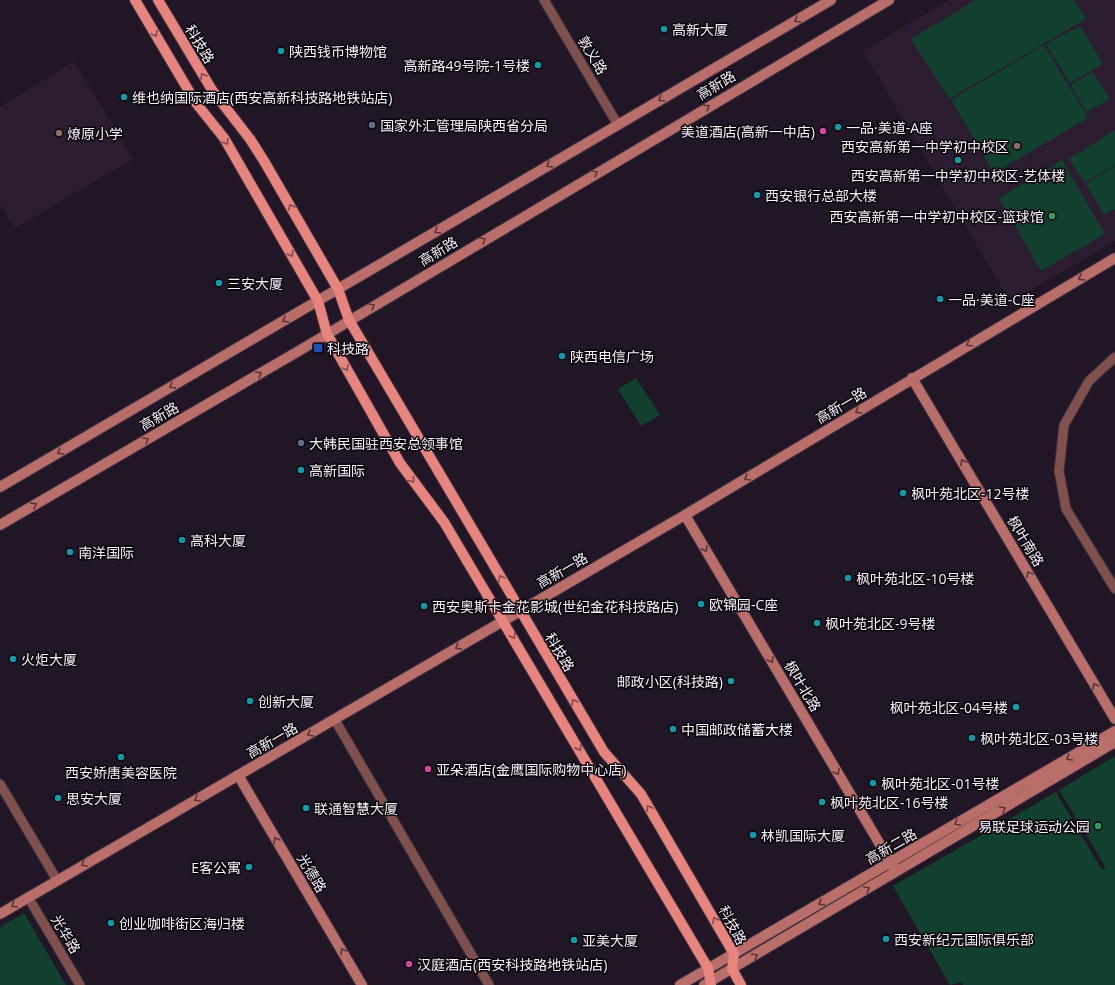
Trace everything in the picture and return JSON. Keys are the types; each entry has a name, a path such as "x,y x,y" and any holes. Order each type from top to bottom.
{"main road":[{"path":"135,0 196,103 224,138 318,301 327,334 400,463 444,522 504,620 708,968 708,984"},
{"name":"科技路","path":"158,0 212,90 250,139 338,289 349,320 604,752 641,794 734,954 732,970"},
{"path":"732,970 741,985"}],"street":[{"name":"敦义路","path":"544,0 618,125"},
{"name":"高新路","path":"0,487 831,0"},
{"name":"高新路","path":"0,525 327,334 889,0"},
{"name":"高新一路","path":"0,914 685,515 1115,258"},
{"path":"1115,357 1089,381 1064,425 1059,471 1066,509 1115,589"},
{"name":"枫叶南路","path":"912,378 1115,719"},
{"name":"枫叶北路","path":"685,515 896,872"},
{"path":"335,720 489,985"},
{"name":"高新二路","path":"680,985 1115,731"},
{"name":"高新二路","path":"708,984 1115,742"},
{"name":"光德路","path":"238,775 362,985"},
{"path":"0,784 57,880"},
{"name":"光华路","path":"28,897 80,985"}],"shaded area":[{"name":"西安高新第一中学初中校区","path":"949,0 1115,0 1115,241 1010,302 863,51"},
{"name":"燎原小学","path":"74,61 133,159 15,228 0,204 0,107"}],"green space":[{"path":"976,0 1074,0 1086,19 949,99 911,39"},
{"path":"1080,26 1103,64 1070,83 1046,44"},
{"path":"1044,45 1088,118 994,173 951,100"},
{"path":"1093,72 1110,99 1087,112 1070,85"},
{"path":"1115,130 1115,165 1084,183 1069,159"},
{"name":"西安高新第一中学初中校区-篮球馆","path":"1062,160 1105,234 1041,271 999,198"},
{"path":"1115,166 1115,209 1104,215 1086,184"},
{"path":"636,378 660,415 641,426 618,389"},
{"path":"1115,756 1115,985 963,985 962,982 950,985 893,886 1056,792 1102,870 1106,868 1059,790"},
{"path":"24,913 66,985 0,985 0,927"}],"place":[{"name":"高新大厦","path":"664,29"},
{"name":"陕西钱币博物馆","path":"281,51"},
{"name":"高新路49号院-1号楼","path":"538,65"},
{"name":"维也纳国际酒店(西安高新科技路地铁站店)","path":"124,97"},
{"name":"国家外汇管理局陕西省分局","path":"372,125"},
{"name":"一品·美道-A座","path":"838,127"},
{"name":"美道酒店(高新一中店)","path":"823,131"},
{"name":"燎原小学","path":"59,133"},
{"name":"西安高新第一中学初中校区","path":"1017,146"},
{"name":"西安高新第一中学初中校区-艺体楼","path":"958,160"},
{"name":"西安银行总部大楼","path":"757,195"},
{"name":"西安高新第一中学初中校区-篮球馆","path":"1052,216"},
{"name":"三安大厦","path":"219,283"},
{"name":"一品·美道-C座","path":"940,299"},
{"name":"科技路","path":"318,348"},
{"name":"陕西电信广场","path":"562,356"},
{"name":"大韩民国驻西安总领事馆","path":"301,443"},
{"name":"高新国际","path":"301,470"},
{"name":"枫叶苑北区-12号楼","path":"903,493"},
{"name":"高科大厦","path":"182,540"},
{"name":"南洋国际","path":"70,552"},
{"name":"枫叶苑北区-10号楼","path":"848,578"},
{"name":"欧锦园-C座","path":"701,604"},
{"name":"西安奥斯卡金花影城(世纪金花科技路店)","path":"424,606"},
{"name":"枫叶苑北区-9号楼","path":"817,623"},
{"name":"火炬大厦","path":"13,659"},
{"name":"邮政小区(科技路)","path":"731,681"},
{"name":"创新大厦","path":"250,701"},
{"name":"枫叶苑北区-04号楼","path":"1016,707"},
{"name":"中国邮政储蓄大楼","path":"673,729"},
{"name":"枫叶苑北区-03号楼","path":"972,738"},
{"name":"西安娇唐美容医院","path":"121,757"},
{"name":"亚朵酒店(金鹰国际购物中心店)","path":"428,769"},
{"name":"枫叶苑北区-01号楼","path":"873,783"},
{"name":"思安大厦","path":"58,798"},
{"name":"枫叶苑北区-16号楼","path":"822,802"},
{"name":"联通智慧大厦","path":"306,808"},
{"name":"易联足球运动公园","path":"1098,826"},
{"name":"林凯国际大厦","path":"753,835"},
{"name":"E客公寓","path":"249,867"},
{"name":"创业咖啡街区海归楼","path":"111,923"},
{"name":"西安新纪元国际俱乐部","path":"886,939"},
{"name":"亚美大厦","path":"574,940"},
{"name":"汉庭酒店(西安科技路地铁站店)","path":"409,964"}]}
